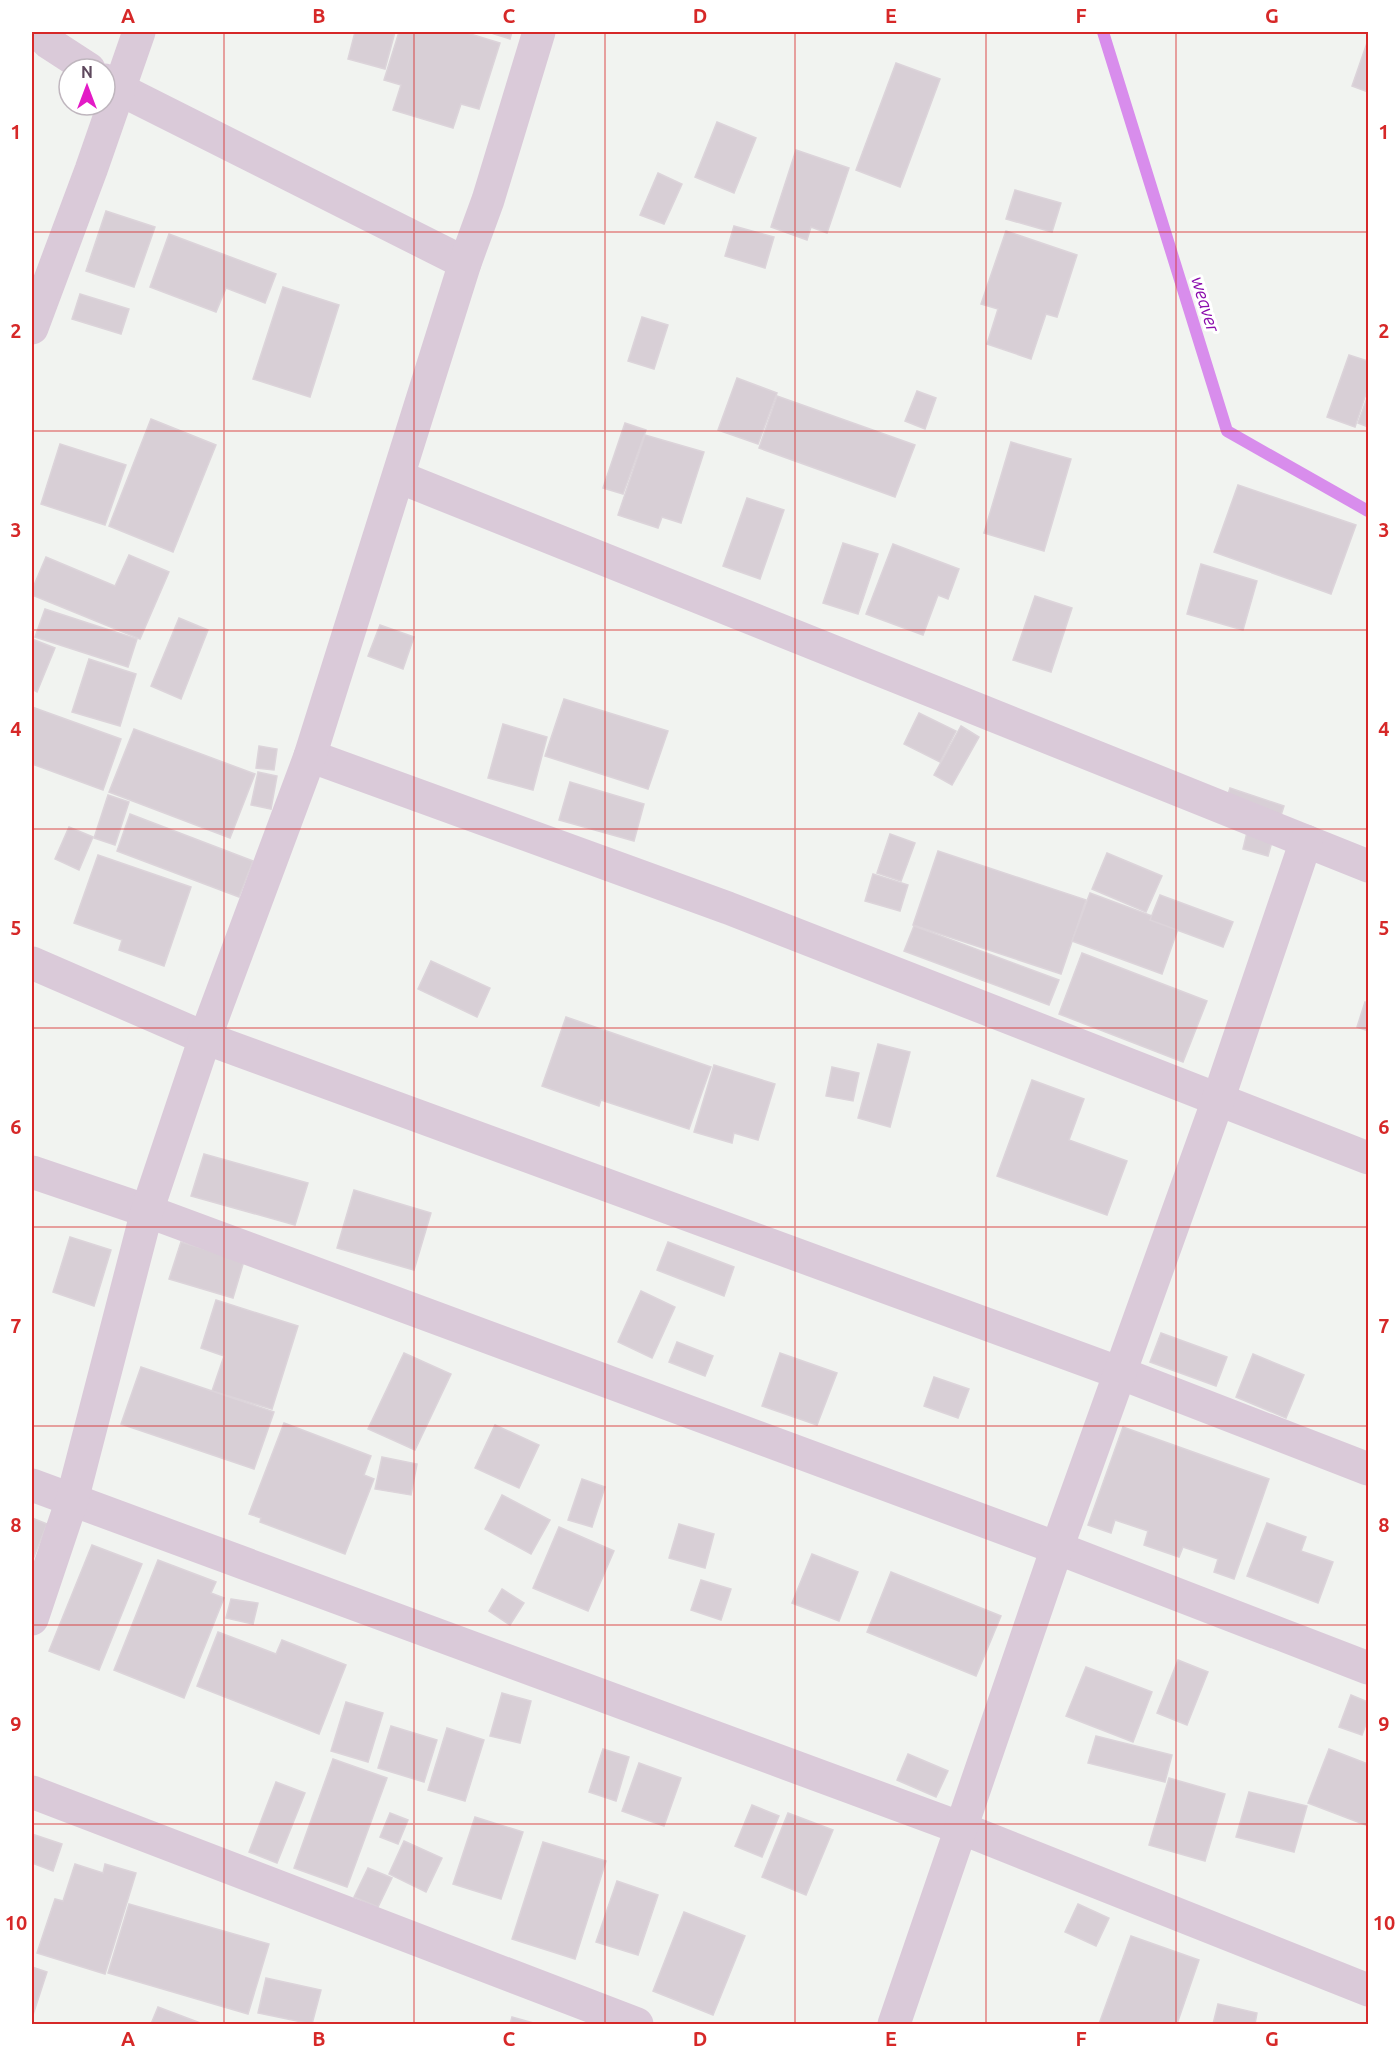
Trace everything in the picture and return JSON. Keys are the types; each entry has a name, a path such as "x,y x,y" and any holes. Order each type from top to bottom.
{"street":[{"path":"38,32 49,43 71,57"},
{"path":"117,74 139,32"},
{"path":"32,1619 72,1500 147,1211 205,1038 310,756 465,263 488,200 539,32"},
{"path":"117,87 465,263"},
{"path":"32,328 101,117"},
{"path":"399,477 1368,866"},
{"path":"310,756 728,908 1368,1158"},
{"path":"894,2025 1057,1548 1218,1100 1306,841"},
{"path":"32,963 205,1038 1120,1373 1368,1469"},
{"path":"32,1172 147,1211 1057,1548 1368,1668"},
{"path":"32,1485 962,1828 1368,1990"},
{"path":"32,1792 637,2025"}],"building":[{"path":"355,32 395,32 385,69 348,59"},
{"path":"399,32 464,32 500,43 479,109 461,104 453,128 393,110 401,85 384,80"},
{"path":"488,32 512,32 510,39"},
{"path":"1368,40 1368,92 1352,86"},
{"path":"896,63 940,79 900,187 856,170"},
{"path":"717,122 756,138 734,193 695,177"},
{"path":"796,150 849,168 827,233 811,227 807,240 771,227"},
{"path":"658,173 682,184 664,224 640,215"},
{"path":"1015,190 1061,203 1052,232 1006,219"},
{"path":"106,211 155,227 134,287 86,271"},
{"path":"734,226 774,237 765,268 725,256"},
{"path":"1006,231 1077,255 1057,317 1046,314 1031,359 987,344 998,309 981,304"},
{"path":"169,234 276,274 265,303 226,288 216,312 150,287"},
{"path":"283,287 339,305 310,397 253,379"},
{"path":"80,294 129,309 121,334 72,319"},
{"path":"642,317 668,325 654,369 628,361"},
{"path":"1349,355 1368,361 1368,388 1355,427 1327,417"},
{"path":"737,378 777,393 758,444 718,430"},
{"path":"917,391 936,398 925,429 905,421"},
{"path":"1368,395 1368,427 1358,423"},
{"path":"777,396 915,445 895,497 759,448"},
{"path":"151,419 216,445 173,552 109,526"},
{"path":"625,423 646,430 623,494 603,488"},
{"path":"645,435 704,452 681,523 662,517 658,528 618,515"},
{"path":"1011,442 1071,459 1044,551 984,533"},
{"path":"60,444 126,465 105,525 41,504"},
{"path":"1238,485 1356,525 1331,594 1214,552"},
{"path":"747,498 784,510 760,579 723,566"},
{"path":"843,543 878,554 858,614 823,603"},
{"path":"893,544 959,569 948,599 938,595 923,635 866,614"},
{"path":"129,555 169,572 140,639 32,595 46,557 115,586"},
{"path":"1201,564 1257,581 1243,630 1187,614"},
{"path":"1035,596 1072,608 1051,672 1013,660"},
{"path":"45,609 137,639 128,667 35,637"},
{"path":"179,618 208,630 181,699 151,686"},
{"path":"380,625 414,637 403,669 368,656"},
{"path":"32,639 55,648 37,692 32,689"},
{"path":"89,659 136,674 120,726 72,712"},
{"path":"564,699 668,731 648,789 545,756"},
{"path":"32,707 121,739 103,790 32,764"},
{"path":"919,713 956,731 940,762 904,744"},
{"path":"503,724 547,737 533,790 488,778"},
{"path":"961,726 979,737 952,785 934,775"},
{"path":"134,729 255,774 230,838 109,792"},
{"path":"259,746 277,749 274,770 256,768"},
{"path":"258,772 277,776 271,809 251,805"},
{"path":"570,782 644,804 634,841 559,820"},
{"path":"1230,788 1284,806 1277,828 1223,810"},
{"path":"108,795 129,802 115,845 94,838"},
{"path":"130,814 253,861 239,897 117,851"},
{"path":"1249,824 1275,831 1268,856 1243,849"},
{"path":"69,827 93,837 79,870 55,859"},
{"path":"890,834 915,843 901,881 877,873"},
{"path":"938,851 1086,900 1061,974 913,925"},
{"path":"1107,853 1162,876 1146,912 1092,889"},
{"path":"98,855 191,887 164,966 119,950 122,940 74,923"},
{"path":"873,874 908,885 900,911 865,901"},
{"path":"1090,893 1179,926 1162,974 1072,941"},
{"path":"1160,895 1233,922 1223,947 1150,920"},
{"path":"914,926 1059,980 1049,1005 904,951"},
{"path":"1082,953 1207,1001 1183,1062 1059,1014"},
{"path":"431,961 490,988 477,1017 418,989"},
{"path":"1365,1002 1368,1003 1368,1031 1357,1027"},
{"path":"566,1017 711,1067 689,1129 601,1100 599,1106 542,1086"},
{"path":"878,1044 910,1052 890,1127 858,1118"},
{"path":"714,1065 775,1084 758,1140 734,1133 732,1143 694,1132"},
{"path":"832,1067 859,1073 853,1101 826,1096"},
{"path":"1032,1080 1084,1099 1069,1140 1127,1161 1107,1215 997,1176"},
{"path":"204,1154 308,1183 295,1225 191,1196"},
{"path":"354,1190 431,1213 414,1270 337,1248"},
{"path":"70,1237 111,1250 94,1306 53,1292"},
{"path":"181,1242 244,1261 233,1298 169,1279"},
{"path":"668,1242 734,1267 724,1296 657,1270"},
{"path":"641,1291 675,1307 652,1358 618,1342"},
{"path":"216,1300 298,1326 272,1409 212,1391 224,1356 201,1348"},
{"path":"1161,1333 1227,1357 1216,1386 1150,1362"},
{"path":"677,1342 713,1356 705,1376 669,1362"},
{"path":"404,1353 451,1374 415,1450 368,1429"},
{"path":"780,1353 837,1373 817,1425 762,1406"},
{"path":"1253,1354 1304,1375 1286,1418 1236,1397"},
{"path":"141,1367 274,1412 254,1469 121,1424"},
{"path":"934,1377 969,1389 958,1418 924,1406"},
{"path":"284,1423 371,1456 364,1475 374,1479 345,1554 260,1522 261,1518 249,1514"},
{"path":"495,1425 539,1445 519,1488 475,1468"},
{"path":"1123,1427 1269,1479 1234,1579 1214,1572 1218,1559 1183,1547 1179,1557 1144,1545 1148,1531 1115,1520 1111,1533 1088,1525"},
{"path":"382,1457 417,1464 411,1495 375,1489"},
{"path":"582,1479 605,1487 592,1527 568,1520"},
{"path":"502,1495 550,1520 531,1554 485,1529"},
{"path":"32,1518 47,1524 32,1562"},
{"path":"1267,1523 1306,1537 1301,1551 1333,1562 1318,1603 1247,1576"},
{"path":"679,1524 714,1534 705,1568 669,1558"},
{"path":"559,1527 614,1551 588,1611 533,1588"},
{"path":"92,1545 142,1564 99,1670 49,1651"},
{"path":"812,1554 858,1572 839,1621 792,1603"},
{"path":"158,1560 216,1582 211,1593 224,1598 184,1698 114,1670"},
{"path":"891,1572 1001,1616 976,1676 867,1632"},
{"path":"701,1580 731,1589 721,1620 691,1610"},
{"path":"502,1589 524,1603 510,1625 489,1611"},
{"path":"231,1599 258,1603 253,1624 226,1618"},
{"path":"218,1632 276,1654 282,1640 346,1665 319,1734 197,1686"},
{"path":"1178,1660 1208,1672 1187,1725 1157,1713"},
{"path":"1086,1667 1152,1692 1133,1742 1066,1716"},
{"path":"502,1693 531,1701 520,1743 490,1736"},
{"path":"1351,1695 1368,1702 1368,1719 1362,1735 1339,1727"},
{"path":"346,1702 383,1713 368,1762 331,1751"},
{"path":"391,1726 437,1740 424,1782 378,1768"},
{"path":"447,1728 484,1740 465,1801 428,1790"},
{"path":"1096,1736 1172,1755 1165,1782 1088,1763"},
{"path":"603,1749 629,1757 616,1801 589,1792"},
{"path":"1329,1749 1368,1764 1368,1826 1308,1803"},
{"path":"908,1754 948,1771 936,1797 897,1780"},
{"path":"333,1759 387,1778 347,1887 294,1868"},
{"path":"639,1763 681,1778 664,1826 622,1811"},
{"path":"1169,1778 1225,1794 1205,1861 1149,1845"},
{"path":"276,1782 305,1793 277,1863 249,1852"},
{"path":"1249,1792 1307,1806 1294,1852 1236,1837"},
{"path":"752,1805 779,1816 762,1857 735,1846"},
{"path":"390,1813 408,1820 398,1844 380,1837"},
{"path":"788,1813 833,1830 806,1895 762,1877"},
{"path":"475,1817 523,1832 501,1899 453,1884"},
{"path":"32,1834 62,1844 53,1871 32,1863"},
{"path":"404,1841 442,1858 426,1892 389,1874"},
{"path":"543,1842 606,1861 575,1959 512,1939"},
{"path":"75,1864 103,1873 105,1864 136,1873 105,1974 37,1953 55,1899 63,1901"},
{"path":"368,1868 392,1878 378,1907 354,1897"},
{"path":"617,1881 658,1895 638,1955 596,1942"},
{"path":"129,1904 269,1944 248,2014 108,1973"},
{"path":"1078,1904 1109,1918 1096,1946 1065,1932"},
{"path":"684,1912 745,1936 713,2015 653,1991"},
{"path":"1131,1936 1199,1960 1177,2024 1099,2024"},
{"path":"32,1967 47,1972 32,2018"},
{"path":"266,1978 321,1990 312,2024 258,2013"},
{"path":"1218,2004 1257,2013 1255,2024 1213,2024"},
{"path":"158,2007 203,2024 151,2024"},
{"path":"512,2017 537,2024 510,2024"}],"waterway":[{"name":"weaver","path":"1103,32 1227,431 1368,511"}]}
